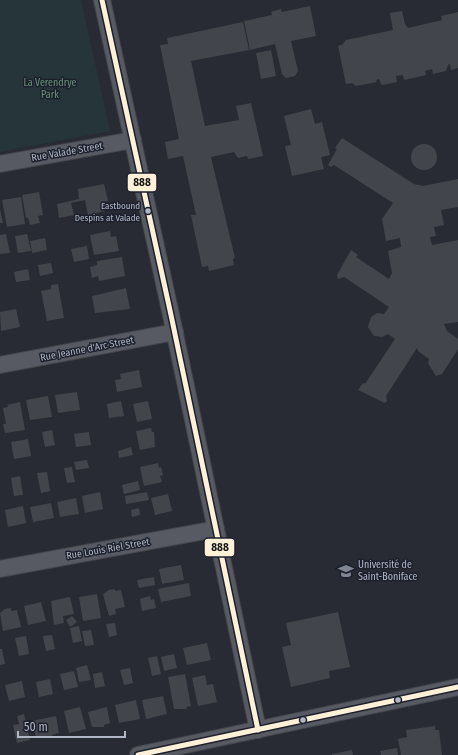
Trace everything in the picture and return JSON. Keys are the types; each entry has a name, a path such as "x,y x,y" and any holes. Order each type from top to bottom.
{"street":[{"path":"102,0 134,140 258,730"},
{"name":"Rue Valade Street","path":"0,164 134,140"},
{"name":"Rue Jeanne d'Arc Street","path":"0,365 175,332"},
{"name":"Rue Louis Riel Street","path":"0,569 216,529"},
{"path":"138,755 458,688"}],"green space":[{"name":"La Verendrye Park","path":"0,0 81,0 110,131 0,152"}],"building":[{"path":"310,6 316,36 291,41 298,71 295,76 286,78 282,74 275,44 250,50 244,21 272,15 271,12 281,9 282,12"},
{"path":"402,11 405,24 408,28 442,20 441,16 458,12 458,68 451,70 450,64 448,65 446,71 433,74 432,69 425,71 426,75 404,80 403,75 396,76 397,82 383,85 379,79 376,80 377,82 356,86 352,83 346,84 338,46 343,44 346,40 393,30 390,13"},
{"path":"243,22 249,50 191,61 205,126 239,120 236,106 251,103 263,156 248,159 247,156 238,158 234,152 211,157 235,258 233,259 234,265 209,271 208,266 202,267 191,215 196,215 183,156 168,159 165,142 179,139 160,45 168,44 167,38"},
{"path":"271,50 276,76 261,79 256,53"},
{"path":"311,109 315,124 322,122 330,155 321,157 324,169 292,176 285,146 291,145 284,116"},
{"path":"342,138 414,184 423,186 458,179 458,207 441,210 444,225 434,227 436,236 430,237 432,245 458,240 458,322 444,324 447,331 458,339 458,349 442,374 436,376 428,363 429,359 418,351 417,348 386,396 387,401 385,403 358,390 363,383 365,384 395,339 388,334 382,337 374,336 368,327 371,317 377,313 384,314 389,307 344,277 338,279 337,275 351,250 358,255 356,257 389,279 392,273 388,251 401,247 400,238 386,241 382,219 393,203 334,165 331,167 328,165 337,149 335,148"},
{"path":"424,144 433,148 437,157 433,166 424,170 415,166 411,157 415,148"},
{"path":"104,184 108,201 103,202 105,211 88,215 85,200 71,203 74,215 59,218 57,204 79,199 78,189"},
{"path":"39,192 43,215 38,216 40,223 30,225 28,218 26,218 22,195"},
{"path":"21,197 25,224 7,227 2,200"},
{"path":"0,209 3,223 0,223"},
{"path":"110,231 111,237 116,236 119,251 94,255 90,235"},
{"path":"6,234 10,253 0,254 0,235"},
{"path":"27,234 31,251 18,253 15,236"},
{"path":"45,238 47,250 32,253 30,241"},
{"path":"87,246 89,259 74,262 71,249"},
{"path":"122,257 125,276 99,281 98,276 92,278 90,267 97,265 97,261"},
{"path":"51,263 53,273 40,276 38,265"},
{"path":"28,269 30,280 16,282 14,272"},
{"path":"58,284 64,318 47,321 41,291 51,289 51,285"},
{"path":"126,288 130,309 95,313 92,296"},
{"path":"16,309 20,327 1,331 0,312"},
{"path":"139,370 142,387 117,392 115,380 121,379 120,374"},
{"path":"77,392 80,410 58,413 55,395"},
{"path":"48,396 52,417 30,420 26,400"},
{"path":"121,401 124,416 109,418 107,404"},
{"path":"148,401 152,419 137,422 133,404"},
{"path":"20,402 25,430 5,433 3,424 6,424 3,408 8,407 7,405"},
{"path":"151,428 152,432 154,432 155,447 140,450 136,431"},
{"path":"52,430 55,445 45,447 42,432"},
{"path":"89,432 91,445 76,447 74,434"},
{"path":"28,439 31,456 14,459 11,442"},
{"path":"131,447 133,455 119,458 118,451"},
{"path":"87,460 89,468 76,470 74,462"},
{"path":"158,463 159,468 161,467 163,475 160,476 162,482 144,486 140,467"},
{"path":"72,467 75,482 67,483 64,468"},
{"path":"47,472 50,491 41,493 37,473"},
{"path":"20,476 23,495 14,496 11,478"},
{"path":"138,481 140,490 124,494 122,485"},
{"path":"100,492 103,509 85,513 82,496"},
{"path":"147,492 149,500 126,504 125,496"},
{"path":"168,494 172,511 155,515 151,498"},
{"path":"76,498 79,514 60,517 57,502"},
{"path":"51,503 54,518 33,522 30,507"},
{"path":"23,506 26,523 8,527 5,510"},
{"path":"139,508 140,515 132,517 131,510"},
{"path":"181,565 184,580 162,584 159,569"},
{"path":"154,577 155,585 139,588 137,580"},
{"path":"189,583 191,596 161,602 158,589"},
{"path":"115,589 115,591 121,590 125,607 115,609 116,614 109,616 103,594 109,590"},
{"path":"97,594 101,618 83,621 79,597"},
{"path":"150,596 151,600 154,599 156,608 142,611 140,599"},
{"path":"70,597 74,614 63,616 64,623 54,625 51,601"},
{"path":"41,602 46,621 28,625 24,606"},
{"path":"11,608 11,611 17,610 21,627 3,631 0,613 5,609"},
{"path":"338,612 350,667 329,671 330,678 291,687 282,647 291,645 286,623"},
{"path":"72,616 77,622 70,627 66,620"},
{"path":"115,623 117,635 109,637 106,624"},
{"path":"79,626 82,641 73,643 70,628"},
{"path":"91,630 94,645 85,646 82,631"},
{"path":"52,635 55,649 46,651 43,636"},
{"path":"26,636 29,654 19,656 15,638"},
{"path":"207,643 211,660 187,665 183,648"},
{"path":"0,649 2,649 5,664 0,665"},
{"path":"174,654 177,668 164,671 161,657"},
{"path":"157,656 161,674 152,676 148,658"},
{"path":"87,665 91,680 79,682 76,668"},
{"path":"130,668 133,683 124,685 120,670"},
{"path":"74,671 78,687 64,690 60,674"},
{"path":"102,672 105,686 95,688 93,674"},
{"path":"185,674 191,706 186,707 187,709 174,709 168,677"},
{"path":"205,675 207,685 213,684 217,702 198,706 192,678"},
{"path":"50,679 53,694 39,697 36,682"},
{"path":"22,681 25,697 9,701 5,685"},
{"path":"163,696 167,714 146,719 142,700"},
{"path":"136,700 140,719 119,723 115,705"},
{"path":"80,707 86,729 69,733 64,711"},
{"path":"107,707 110,723 104,725 104,727 92,727 88,712"},
{"path":"24,714 30,740 17,743 13,725 19,724 17,716"},
{"path":"56,716 59,733 52,735 52,737 36,738 32,721"},
{"path":"435,726 435,730 439,730 442,755 401,755 398,739 407,737 406,730"},
{"path":"397,748 398,755 381,755 380,751"},
{"path":"352,750 353,755 332,755 332,754"}],"transit line":[{"name":"888","path":"102,0 171,315 258,730"},
{"name":"888","path":"138,755 458,687"}],"place":[{"name":"Eastbound Despins at Valade","path":"148,211"},
{"name":"Université de Saint-Boniface","path":"346,571"}]}
